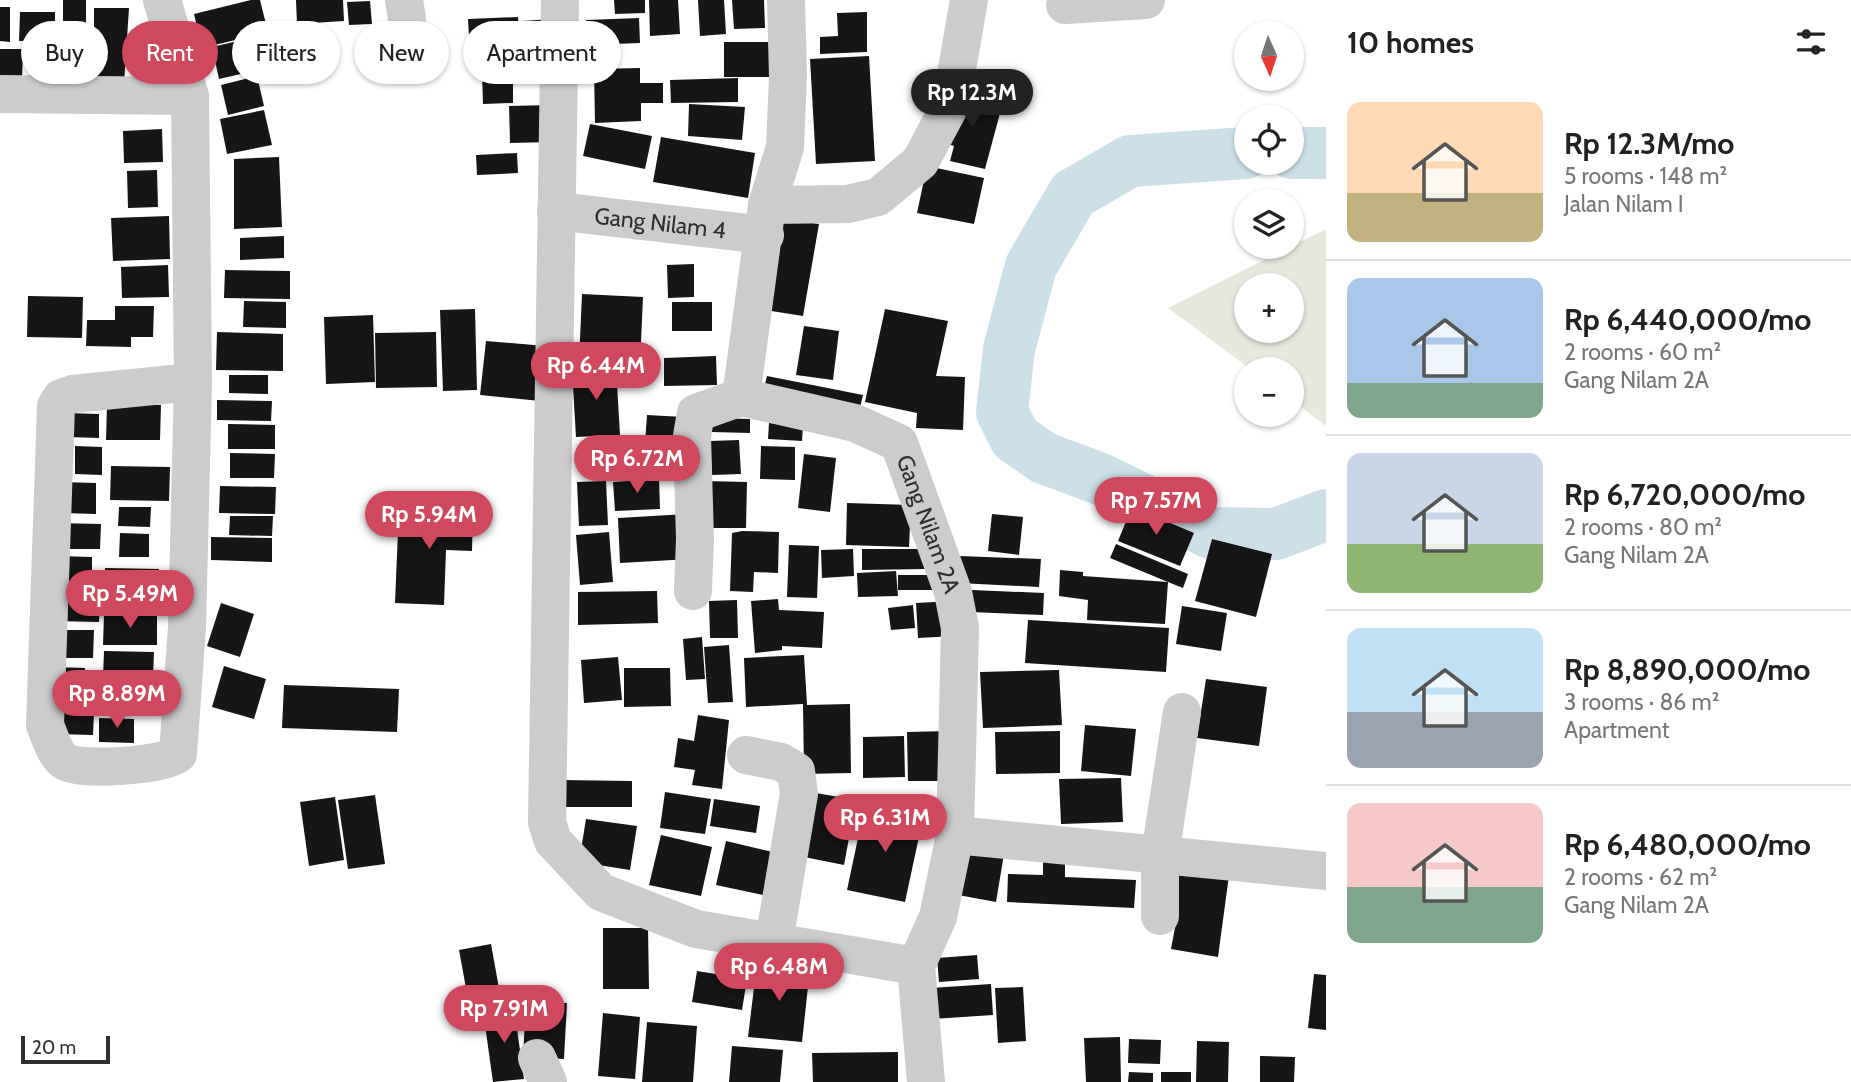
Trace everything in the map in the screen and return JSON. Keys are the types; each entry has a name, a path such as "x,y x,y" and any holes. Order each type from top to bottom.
{"street":[{"path":"162,0 190,96 192,382 187,628 178,754 153,762 80,768 59,757 45,725 56,406 61,398 73,394 192,382"},
{"path":"560,0 547,822 553,841 601,892 696,929 916,965"},
{"path":"693,591 695,539 692,436 696,413 741,397 766,220 785,147 788,78 786,0"},
{"name":"Gang Nilam 4","path":"556,211 766,220 878,197 920,162 951,104 969,0"},
{"path":"1065,5 1146,0"},
{"path":"0,94 190,96"},
{"name":"Gang Nilam 2A","path":"741,397 855,423 888,436 904,451 953,592 960,628 955,835 938,917 916,965 926,1082"},
{"path":"1160,916 1160,855 1182,712"},
{"path":"747,755 781,762 796,771 799,794 774,940"},
{"path":"955,835 1326,871"}],"shaded area":[{"path":"1326,229 1326,426 1304,409 1304,357 1234,357 1168,308 1234,275 1234,343 1304,343 1304,273 1238,273 1266,259 1304,259 1304,240"}],"building":[{"path":"63,0 86,0 86,21 63,21"},
{"path":"260,0 265,21 232,21 232,41 218,44 218,21 196,21 194,14"},
{"path":"296,0 343,0 344,21 297,21"},
{"path":"614,0 645,0 645,13 615,14"},
{"path":"649,0 678,0 680,34 650,36"},
{"path":"698,0 724,0 726,34 700,36"},
{"path":"732,0 764,0 765,28 734,29"},
{"path":"370,1 372,21 354,21 354,25 349,25 347,2"},
{"path":"0,7 10,7 10,42 0,41"},
{"path":"94,8 129,8 128,21 122,21 122,84 108,84 108,21 94,21"},
{"path":"20,12 55,12 55,21 21,21 19,41"},
{"path":"867,12 867,52 820,54 820,37 838,36 837,13"},
{"path":"518,17 518,21 468,21"},
{"path":"639,18 640,43 621,44 621,21 586,20"},
{"path":"553,19 553,21 522,21"},
{"path":"232,42 232,76 219,79 218,46"},
{"path":"724,42 769,42 769,77 724,77"},
{"path":"0,49 21,49 21,82 0,82"},
{"path":"869,56 875,161 816,164 810,59"},
{"path":"621,68 640,68 640,83 663,83 663,103 641,103 641,121 595,123 594,84 621,84"},
{"path":"738,78 738,102 671,103 670,80"},
{"path":"232,82 259,84 264,106 228,115 221,85"},
{"path":"482,84 513,84 513,103 483,104"},
{"path":"956,91 1003,102 985,169 950,161 954,146 944,143"},
{"path":"689,104 745,107 742,140 688,136"},
{"path":"551,105 552,142 510,143 509,106"},
{"path":"264,110 272,145 227,154 220,119"},
{"path":"590,124 652,136 645,169 583,156"},
{"path":"162,129 163,162 124,163 123,131"},
{"path":"661,137 755,153 748,198 653,182"},
{"path":"517,153 518,173 477,175 476,155"},
{"path":"279,157 282,227 234,229 234,159"},
{"path":"927,166 984,178 974,224 917,213"},
{"path":"157,170 158,207 128,208 127,171"},
{"path":"169,216 170,259 113,261 111,218"},
{"path":"780,218 819,224 803,316 765,310"},
{"path":"284,236 284,258 240,260 240,238"},
{"path":"694,264 694,297 668,298 667,265"},
{"path":"168,265 169,297 122,298 121,267"},
{"path":"225,270 290,271 290,299 224,298"},
{"path":"582,294 643,297 640,364 579,361"},
{"path":"28,296 83,297 82,338 27,337"},
{"path":"244,301 286,302 286,328 243,327"},
{"path":"672,302 712,302 712,331 672,331"},
{"path":"115,306 154,306 153,337 131,337 131,347 86,346 87,320 115,320"},
{"path":"475,309 477,390 443,391 440,310"},
{"path":"885,309 948,321 936,376 965,377 963,430 916,428 917,413 865,402"},
{"path":"373,315 375,382 326,384 324,317"},
{"path":"804,326 839,331 833,380 796,375"},
{"path":"217,332 283,334 283,371 216,370"},
{"path":"436,332 437,387 376,388 375,333"},
{"path":"486,341 545,346 540,401 480,395"},
{"path":"716,356 717,385 664,386 664,358"},
{"path":"616,367 620,435 576,437 572,370"},
{"path":"229,375 268,375 268,394 229,393"},
{"path":"767,376 863,395 859,412 763,392"},
{"path":"217,400 272,401 271,421 217,420"},
{"path":"107,404 161,405 160,440 106,440"},
{"path":"68,413 99,414 99,438 67,437"},
{"path":"647,415 684,417 682,445 645,443"},
{"path":"711,418 750,419 750,433 711,432"},
{"path":"769,423 803,425 802,441 768,439"},
{"path":"228,424 275,425 275,449 228,449"},
{"path":"739,440 741,474 712,475 710,441"},
{"path":"75,446 102,447 102,475 75,474"},
{"path":"761,446 795,447 795,480 760,479"},
{"path":"230,453 275,454 274,478 230,478"},
{"path":"804,454 836,458 830,512 798,508"},
{"path":"111,466 170,467 169,501 110,500"},
{"path":"659,479 660,509 615,511 613,482"},
{"path":"606,481 608,525 579,526 577,482"},
{"path":"703,481 747,482 746,528 701,528"},
{"path":"61,482 96,483 96,514 61,513"},
{"path":"220,486 276,487 275,514 219,513"},
{"path":"847,503 911,505 909,547 846,545"},
{"path":"119,507 151,507 150,527 118,526"},
{"path":"399,507 473,508 472,551 446,550 444,605 395,603"},
{"path":"1132,507 1194,533 1180,566 1118,541"},
{"path":"687,514 690,559 620,563 618,518"},
{"path":"992,514 1023,517 1019,555 988,551"},
{"path":"230,516 273,516 272,536 229,535"},
{"path":"57,523 101,524 100,549 56,549"},
{"path":"609,532 613,582 580,585 576,535"},
{"path":"779,532 778,573 754,572 753,592 730,591 732,533"},
{"path":"120,533 149,534 149,557 119,557"},
{"path":"211,537 272,538 272,562 211,560"},
{"path":"1212,539 1272,554 1256,617 1195,601"},
{"path":"1116,544 1188,574 1183,588 1110,558"},
{"path":"789,545 819,546 817,598 787,597"},
{"path":"853,549 854,576 822,578 821,550"},
{"path":"862,549 927,549 927,569 862,570"},
{"path":"57,556 92,557 92,592 56,591"},
{"path":"960,556 1041,559 1039,587 959,583"},
{"path":"105,568 159,569 158,605 104,604"},
{"path":"1060,570 1083,572 1083,576 1168,582 1165,624 1087,620 1088,600 1059,596"},
{"path":"896,571 898,596 858,597 857,573"},
{"path":"898,575 933,575 933,590 898,590"},
{"path":"972,590 1044,593 1043,615 971,612"},
{"path":"657,591 658,623 578,625 578,592"},
{"path":"778,599 779,610 824,612 822,648 782,646 782,650 755,653 751,601"},
{"path":"737,600 738,638 710,638 709,601"},
{"path":"53,601 100,601 99,622 53,621"},
{"path":"952,601 954,636 918,638 916,603"},
{"path":"221,603 254,614 240,657 207,646"},
{"path":"913,605 915,628 891,630 888,608"},
{"path":"1182,606 1227,613 1221,651 1176,644"},
{"path":"104,614 157,615 157,645 103,645"},
{"path":"1028,620 1169,628 1166,672 1025,663"},
{"path":"62,630 94,630 93,658 61,658"},
{"path":"702,637 705,679 686,680 683,639"},
{"path":"729,645 733,702 708,703 704,647"},
{"path":"104,651 154,652 153,677 103,677"},
{"path":"804,655 807,705 850,704 851,773 804,774 803,704 746,707 744,658"},
{"path":"618,657 622,700 584,703 581,660"},
{"path":"224,666 266,679 254,719 212,707"},
{"path":"53,667 85,668 85,688 53,688"},
{"path":"624,668 670,668 671,706 624,707"},
{"path":"1059,670 1062,725 983,728 980,672"},
{"path":"1206,679 1267,687 1259,746 1197,738"},
{"path":"97,684 141,685 141,706 96,706"},
{"path":"284,685 399,689 397,732 282,728"},
{"path":"56,690 95,691 93,735 55,734"},
{"path":"698,715 729,720 722,789 692,785 695,770 674,767 678,738 694,741"},
{"path":"99,718 134,719 134,743 99,742"},
{"path":"1085,725 1136,729 1131,776 1081,771"},
{"path":"949,731 951,781 908,781 907,732"},
{"path":"1060,731 1060,773 996,774 995,732"},
{"path":"904,736 905,777 863,778 863,737"},
{"path":"1121,778 1123,822 1061,824 1059,779"},
{"path":"562,780 632,781 632,807 561,807"},
{"path":"665,792 711,799 705,834 660,828"},
{"path":"810,792 856,800 844,865 799,856"},
{"path":"375,795 385,864 348,869 338,800"},
{"path":"335,797 344,860 309,866 300,802"},
{"path":"714,799 760,806 756,833 710,826"},
{"path":"865,805 923,818 905,902 847,890"},
{"path":"586,819 637,826 630,870 579,862"},
{"path":"661,835 712,847 701,896 649,885"},
{"path":"726,841 773,852 763,895 716,885"},
{"path":"968,842 1005,848 996,902 958,895"},
{"path":"1043,851 1065,851 1065,877 1136,880 1134,908 1007,902 1008,874 1043,875"},
{"path":"1181,860 1230,868 1218,957 1171,949 1176,922 1171,921"},
{"path":"603,928 648,928 649,989 603,989"},
{"path":"491,944 500,994 468,999 459,950"},
{"path":"977,955 979,979 939,982 937,958"},
{"path":"757,963 810,968 802,1042 748,1037"},
{"path":"697,971 747,979 742,1010 692,1002"},
{"path":"1314,974 1326,975 1326,1030 1308,1028"},
{"path":"991,984 993,1015 933,1019 931,988"},
{"path":"1023,987 1026,1041 998,1043 995,988"},
{"path":"526,1001 567,1003 564,1059 523,1057"},
{"path":"514,1007 524,1079 493,1082 483,1011"},
{"path":"603,1013 640,1017 635,1079 598,1076"},
{"path":"647,1022 697,1026 693,1082 642,1082"},
{"path":"1120,1037 1121,1082 1086,1082 1084,1038"},
{"path":"1129,1039 1161,1040 1160,1064 1128,1063"},
{"path":"1197,1041 1229,1042 1228,1082 1196,1082"},
{"path":"732,1046 783,1050 780,1082 729,1082"},
{"path":"898,1052 898,1082 813,1082 812,1053"},
{"path":"1260,1056 1295,1057 1294,1082 1260,1082"},
{"path":"1129,1072 1153,1073 1153,1082 1128,1082"},
{"path":"1161,1072 1191,1072 1191,1082 1161,1082"}],"waterway":[{"path":"1304,153 1326,153"},
{"path":"1234,154 1130,161 1073,194 1031,266 1009,349 1002,412 1015,438 1044,458 1098,478 1211,533 1276,534 1326,515"}]}
